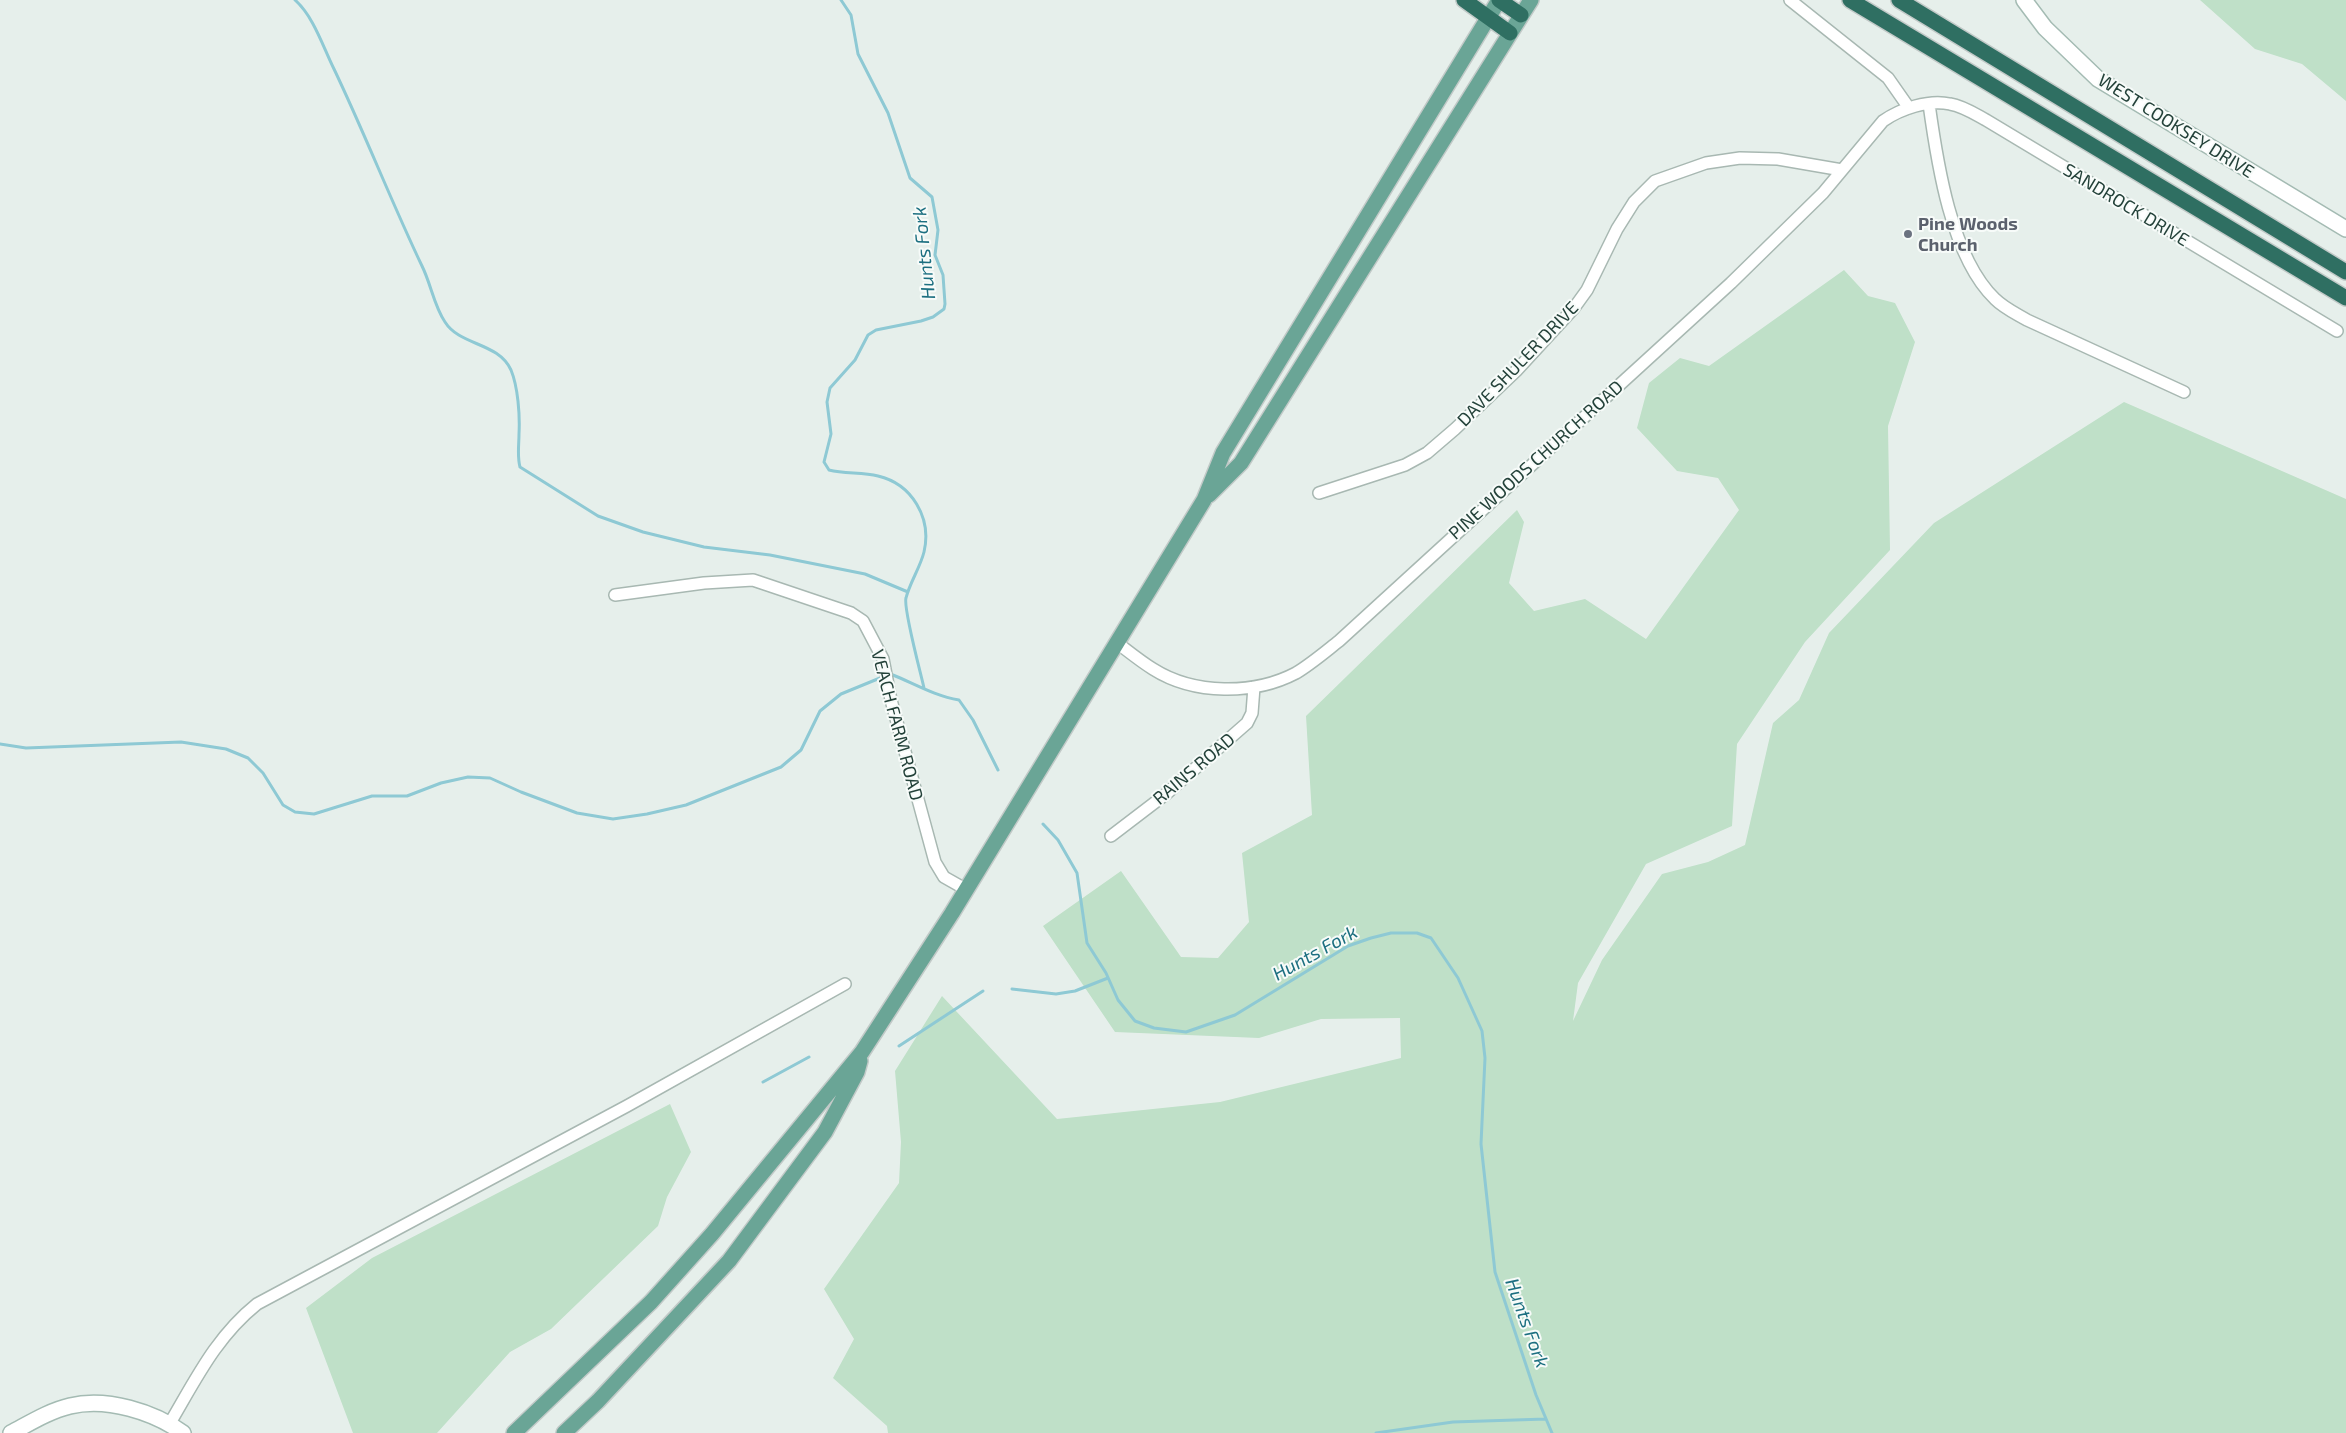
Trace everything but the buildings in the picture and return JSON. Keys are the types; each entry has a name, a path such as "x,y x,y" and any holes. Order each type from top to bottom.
{"highway":[{"path":"1464,0 1510,33"},
{"path":"1499,0 1520,15"},
{"path":"1850,0 2346,298"},
{"path":"1899,0 2346,272"}],"main road":[{"path":"514,1433 651,1302 712,1234 862,1052 966,890 1204,500 1223,453 1499,0"},
{"path":"1204,500 1241,463 1530,0"},
{"path":"564,1433 598,1401 729,1261 825,1132 857,1072 862,1052"}],"street":[{"path":"1790,0 1888,78 1909,108"},
{"name":"WEST COOKSEY DRIVE","path":"2024,0 2045,28 2098,79 2346,229"},
{"path":"1929,104 1943,190 1972,267 1993,297 2008,310 2027,320 2184,392"},
{"name":"SANDROCK DRIVE","path":"1909,108 1929,104 1950,104 1986,120 2337,330"},
{"name":"PINE WOODS CHURCH ROAD","path":"1116,642 1154,670 1183,683 1212,688 1254,687 1277,681 1297,672 1339,641 1730,283 1815,201 1883,121 1895,113 1909,108"},
{"name":"DAVE SHULER DRIVE","path":"1318,493 1405,465 1427,453 1455,429 1516,371 1574,308 1587,290 1617,229 1634,202 1654,181 1716,160 1740,158 1778,160 1842,170"},
{"name":"VEACH FARM ROAD","path":"615,595 704,583 753,580 851,613 863,621 883,659 891,700 935,862 944,877 966,890"},
{"name":"RAINS ROAD","path":"1110,836 1166,794 1247,723 1253,706 1254,687"},
{"path":"170,1423 215,1347 240,1318 257,1304 627,1106 845,984"},
{"path":"11,1433 48,1414 71,1406 87,1404 122,1406 170,1423 183,1433"}],"green space":[{"path":"2200,0 2346,0 2346,101 2302,64 2255,49"},
{"path":"1844,270 1868,296 1895,303 1915,342 1888,426 1890,550 1805,642 1737,744 1732,826 1646,864 1578,983 1573,1021 1602,960 1662,874 1708,862 1745,845 1773,723 1799,700 1829,633 1934,523 2124,402 2346,499 2346,1433 888,1433 887,1426 833,1378 854,1339 824,1289 899,1183 901,1142 895,1071 942,996 1057,1119 1220,1102 1401,1058 1400,1018 1321,1019 1259,1038 1115,1032 1043,926 1121,871 1181,957 1218,958 1249,922 1242,853 1312,815 1306,716 1517,510 1524,522 1509,583 1534,611 1585,599 1646,639 1739,510 1718,478 1677,471 1637,428 1649,383 1680,358 1709,366"},
{"path":"670,1104 691,1152 667,1197 658,1226 551,1329 510,1352 437,1433 353,1433 306,1308 372,1258"}],"waterway":[{"path":"295,0 308,15 322,42 425,273 441,316 452,330 460,336 497,354 511,370 518,401 518,455 520,467 598,516 643,532 704,547 770,555 865,574 908,592"},
{"name":"Hunts Fork","path":"841,0 851,15 858,54 888,113 910,178 932,197 938,230 935,255 943,275 945,304 944,309 933,317 876,330 868,335 855,360 830,388 827,402 831,434 824,462 829,470 872,475 890,480 901,486 910,495 922,515 926,539 924,552 908,592 906,604 924,688"},
{"name":"Hunts Fork","path":"893,675 933,693 959,700 973,720 998,770"},
{"path":"0,744 26,748 181,742 226,749 248,758 263,773 283,805 295,812 314,814 372,796 407,796 441,783 468,777 490,778 577,813 613,819 686,805 781,767 801,750 820,711 841,694 880,678"},
{"name":"Hunts Fork","path":"1043,824 1058,840 1077,873 1087,943 1106,973 1118,1000 1135,1021 1154,1028 1186,1032 1235,1015 1348,946 1371,938 1391,933 1417,933 1431,938 1458,978 1482,1031 1485,1058 1481,1144 1495,1272 1536,1395 1552,1433"},
{"path":"1012,989 1056,994 1075,991 1108,978"},
{"path":"899,1046 983,991"},
{"path":"763,1082 809,1057"},
{"path":"1376,1433 1453,1422 1546,1419"}],"place":[{"name":"Pine Woods Church","path":"1908,234"}]}
